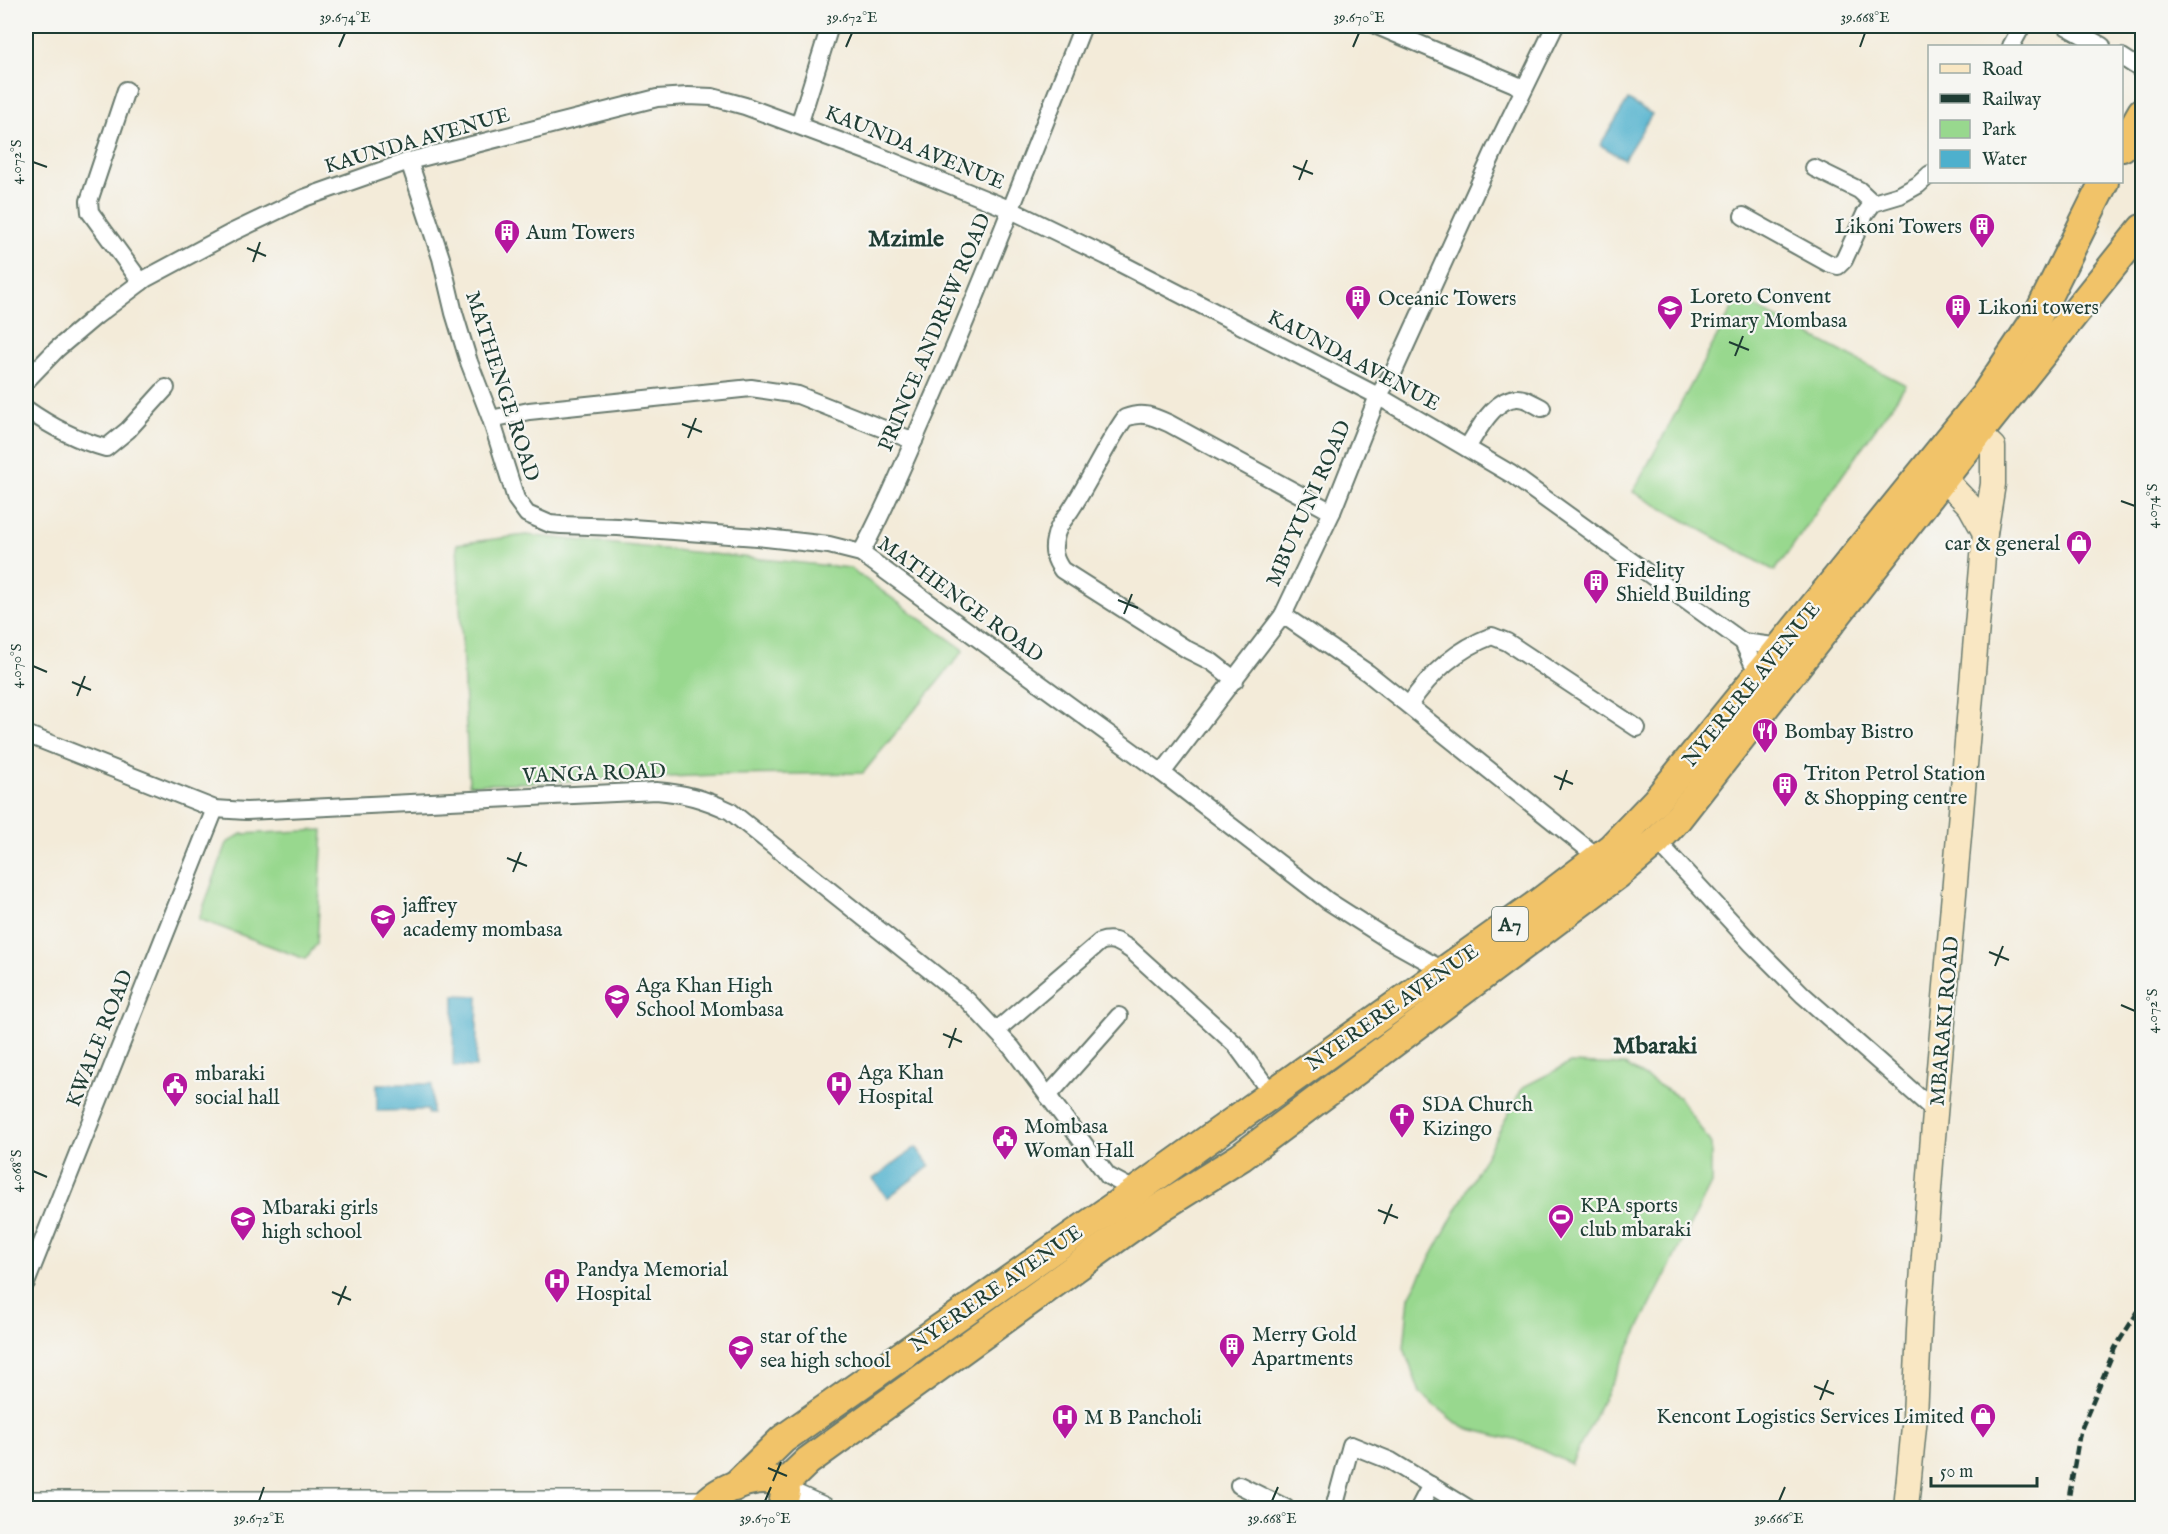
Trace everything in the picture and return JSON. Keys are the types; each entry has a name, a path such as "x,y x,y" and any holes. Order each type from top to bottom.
{"highway":[{"path":"2123,144 2142,112"},
{"name":"NYERERE AVENUE","path":"1972,426 1997,377 2037,317 2104,183"},
{"name":"NYERERE AVENUE","path":"784,1495 808,1461 1125,1232 1145,1201 1271,1093 1539,903 1657,841 1667,810 1972,426 2142,229"},
{"name":"NYERERE AVENUE","path":"734,1487 783,1439 1109,1208 1145,1201 1241,1157 1469,984 1608,866 1626,834 1667,810"},
{"path":"1241,1157 1414,992"},
{"path":"1058,1244 1075,1268"},
{"path":"909,1350 929,1374"},
{"path":"705,1505 734,1487 746,1482 767,1479 777,1482 784,1495"}],"main road":[{"name":"MBARAKI ROAD","path":"1906,1509 1916,1416 1920,1309 1985,533 1993,484 1993,447 1972,426"},
{"path":"1937,471 1971,506 1985,533"}],"street":[{"path":"799,125 830,26"},
{"name":"PRINCE ANDREW ROAD","path":"861,553 880,519 956,346 1009,209 1043,132 1083,26"},
{"path":"1377,26 1524,88"},
{"name":"MBUYUNI ROAD","path":"1555,26 1394,370 1378,396 1332,512 1283,615 1368,673 1608,866"},
{"path":"2012,45 2022,26"},
{"path":"2066,26 2100,45"},
{"path":"2123,58 2142,70"},
{"path":"126,90 89,201 90,212 141,282"},
{"name":"KAUNDA AVENUE","path":"26,381 57,349 141,282 231,233 304,198 409,161 667,97 712,97 799,125 1009,209 1106,256 1378,396 1511,474 1743,642 1790,655"},
{"name":"MATHENGE ROAD","path":"409,161 441,258 469,362 491,419 516,499 527,514 550,524 757,537 830,545 861,553 1162,773 1328,901 1389,940 1469,984"},
{"path":"1814,168 1858,190 1873,203"},
{"path":"1743,216 1828,263 1839,266 1865,214 1873,203 1900,195 1918,185 1928,175"},
{"path":"26,409 86,442 106,448 128,430 166,388"},
{"path":"491,419 528,411 751,388 798,395 914,441"},
{"path":"1467,448 1481,424 1493,410 1504,402 1522,398 1542,408"},
{"path":"1235,680 1212,663 1062,570 1054,557 1053,550 1058,526 1070,511 1125,418 1143,413 1170,424 1332,512"},
{"path":"1162,773 1283,615"},
{"path":"1409,705 1422,684 1453,656 1472,643 1492,636 1507,642 1637,728"},
{"name":"KAUNDA AVENUE","path":"1743,642 1768,683"},
{"name":"VANGA ROAD","path":"26,734 215,809 257,810 656,791 691,795 707,800 730,811 968,1000 997,1030 1108,1176 1145,1201"},
{"name":"KWALE ROAD","path":"26,1283 215,809"},
{"path":"1657,841 1752,944 1803,995 1936,1112"},
{"path":"997,1030 1100,942 1108,939 1117,941 1131,950 1235,1044 1271,1093"},
{"path":"1048,1096 1119,1016"},
{"path":"1108,1176 1113,1198 1109,1208 1125,1232"},
{"path":"1334,1509 1351,1445 1391,1461 1467,1509"},
{"path":"1239,1485 1286,1509"},
{"path":"1419,1509 1431,1485"},
{"path":"784,1495 824,1509"},
{"path":"26,1502 283,1505 705,1505"}],"green space":[{"path":"1738,298 1906,385 1775,571 1633,492"},
{"path":"526,535 850,568 964,650 863,773 718,775 469,785 457,544"},
{"path":"323,830 317,944 305,959 199,919 227,843 241,834"},
{"name":"KPA sports club mbaraki","path":"1570,1063 1625,1065 1679,1097 1711,1144 1711,1184 1571,1464 1530,1444 1462,1427 1420,1393 1404,1348 1409,1297 1523,1087"}],"water":[{"path":"1628,100 1652,114 1624,159 1600,145"},
{"path":"454,995 478,996 476,1067 453,1066"},
{"path":"377,1084 432,1084 432,1114 428,1114 428,1110 377,1111"},
{"path":"916,1147 930,1166 887,1198 873,1179"}],"railway":[{"path":"2067,1508 2080,1432 2115,1348 2142,1305"}],"place":[{"name":"Likoni Towers","path":"1982,249"},
{"name":"Aum Towers","path":"507,255"},
{"name":"Oceanic Towers","path":"1358,321"},
{"name":"Likoni towers","path":"1958,330"},
{"name":"Loreto Convent Primary Mombasa","path":"1670,331"},
{"name":"car & general","path":"2079,566"},
{"name":"Fidelity Shield Building","path":"1596,605"},
{"name":"Bombay Bistro","path":"1765,754"},
{"name":"Triton Petrol Station & Shopping centre","path":"1785,808"},
{"name":"jaffrey academy mombasa","path":"383,940"},
{"name":"Aga Khan High School Mombasa","path":"617,1020"},
{"name":"Aga Khan Hospital","path":"839,1107"},
{"name":"mbaraki social hall","path":"175,1108"},
{"name":"SDA Church Kizingo","path":"1402,1139"},
{"name":"Mombasa Woman Hall","path":"1005,1161"},
{"name":"KPA sports club mbaraki","path":"1561,1240"},
{"name":"Mbaraki girls high school","path":"243,1242"},
{"name":"Pandya Memorial Hospital","path":"557,1304"},
{"name":"Merry Gold Apartments","path":"1232,1369"},
{"name":"star of the sea high school","path":"741,1371"},
{"name":"Kencont Logistics Services Limited","path":"1983,1439"},
{"name":"M B Pancholi","path":"1065,1440"}],"district":[{"name":"Mzimle","path":"906,238"},
{"name":"Mbaraki","path":"1655,1045"}]}
